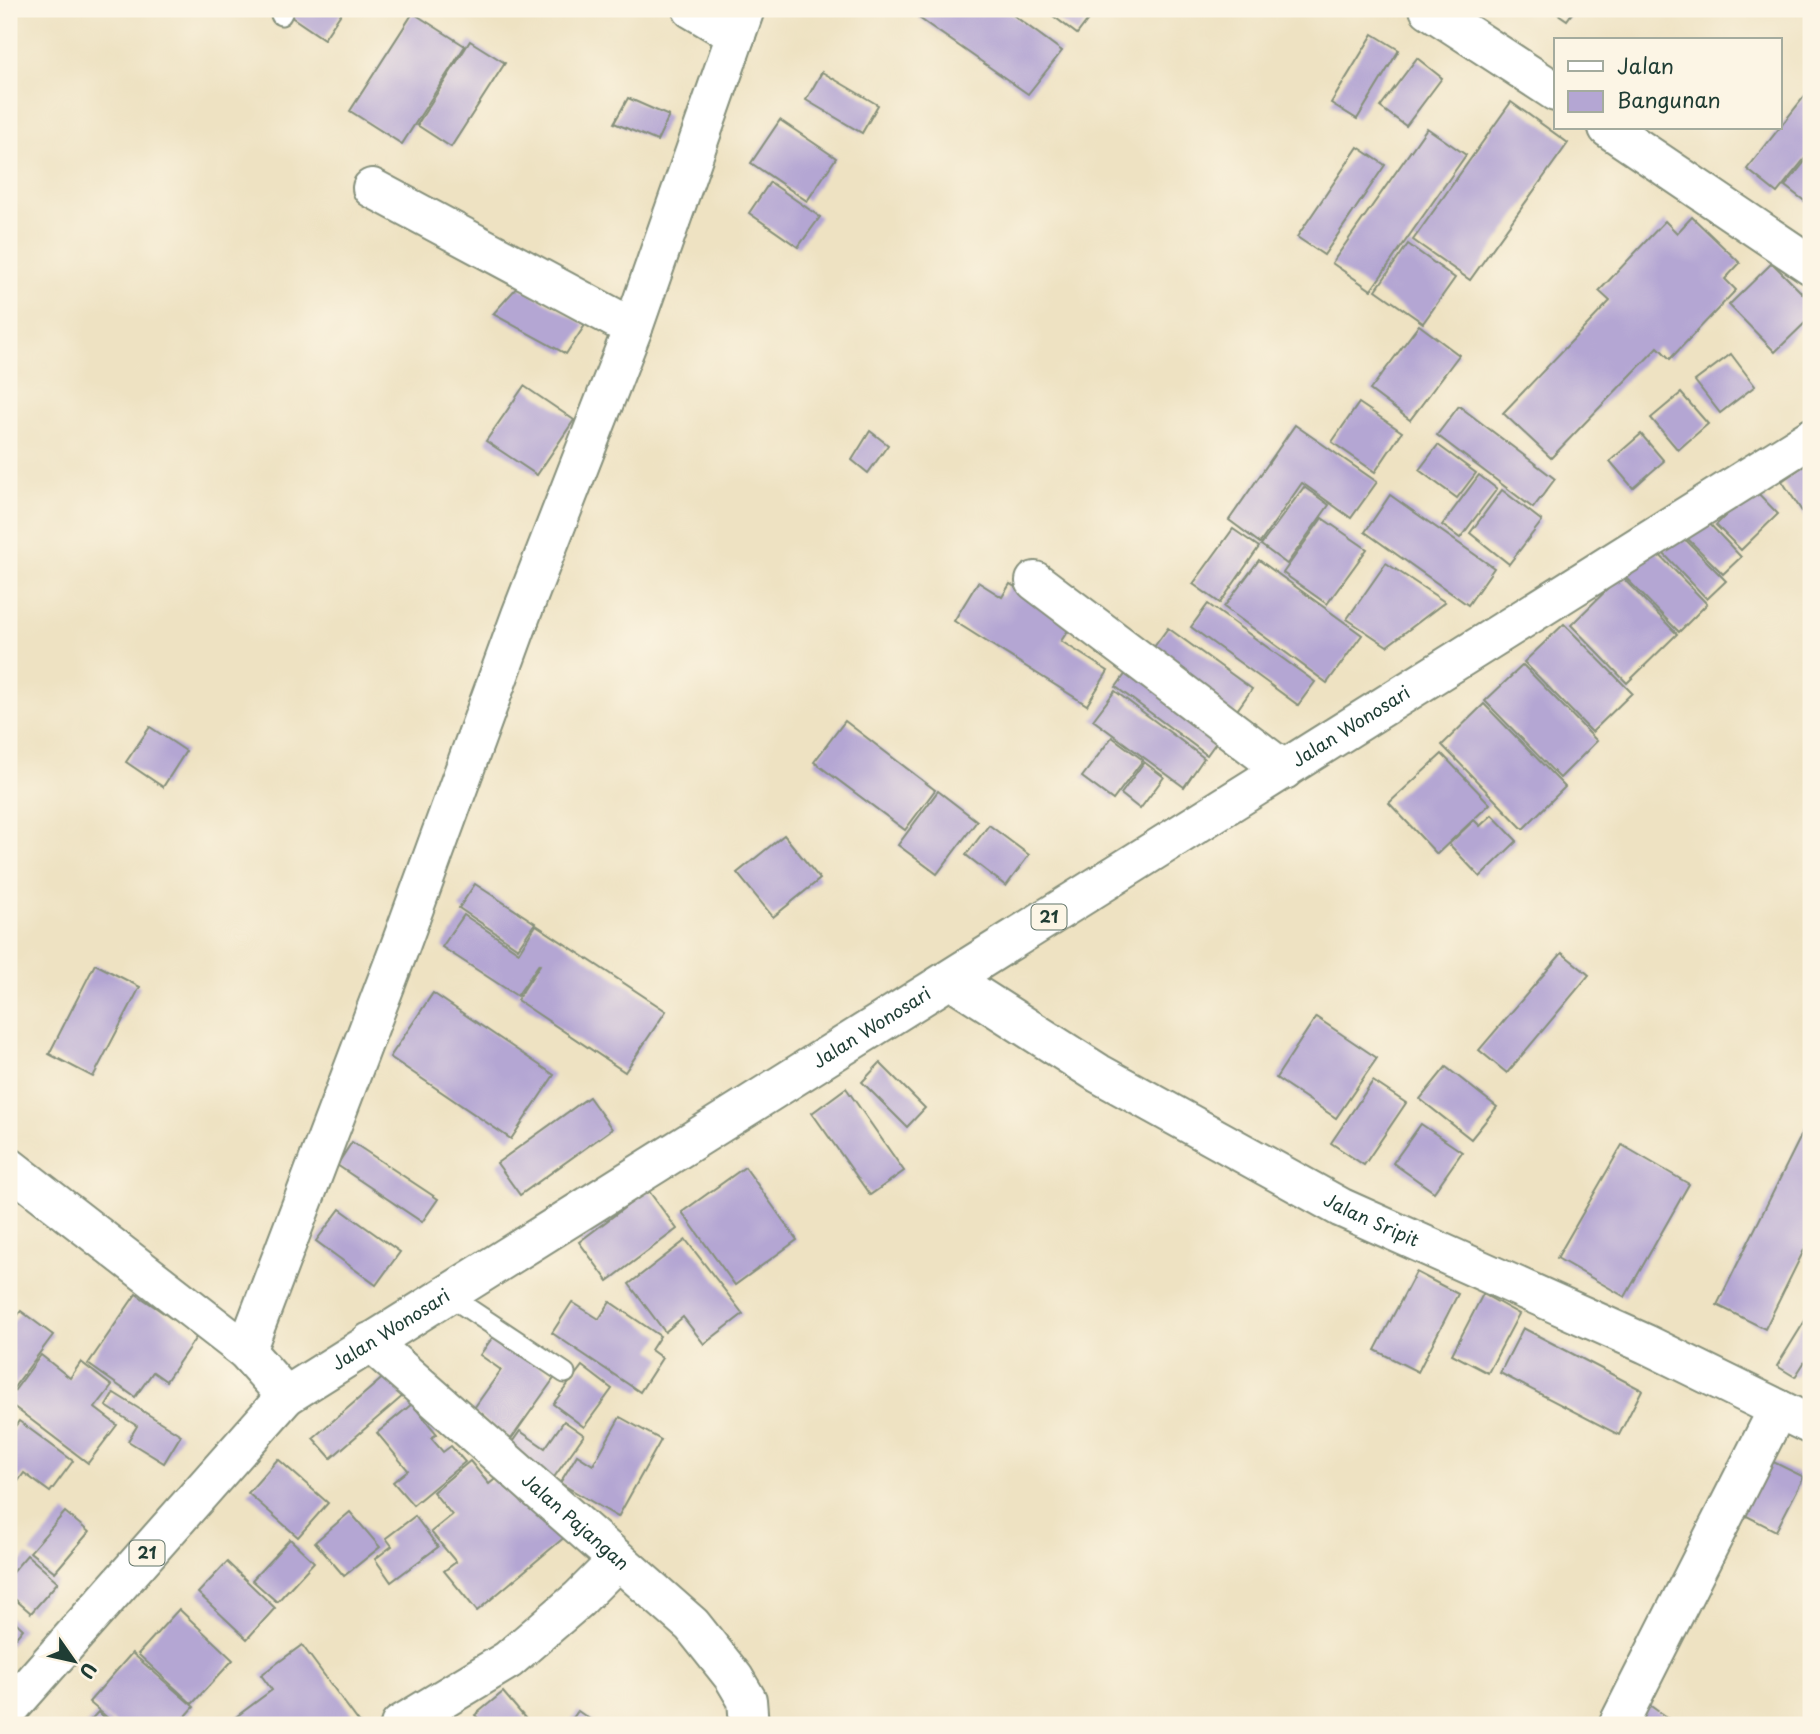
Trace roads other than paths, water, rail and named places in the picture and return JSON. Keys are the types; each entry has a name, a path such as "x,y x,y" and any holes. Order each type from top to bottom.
{"main road":[{"path":"246,1351 399,949 521,615 633,328 740,22 692,9"},
{"path":"1429,9 1554,91"},
{"path":"1611,130 1811,265"},
{"path":"372,188 633,328"},
{"name":"Jalan Wonosari","path":"9,1709 286,1396 1811,438"},
{"path":"1035,581 1284,770"},
{"name":"Jalan Sripit","path":"951,979 1098,1073 1342,1208 1646,1344 1794,1417"},
{"path":"9,1167 246,1351 286,1396"},
{"name":"Jalan Pajangan","path":"370,1342 692,1625 734,1678 747,1700 749,1725"},
{"path":"1618,1725 1794,1417"},
{"path":"400,1725 508,1660 579,1599 618,1560"}],"lane":[{"path":"448,1295 565,1373"}]}
